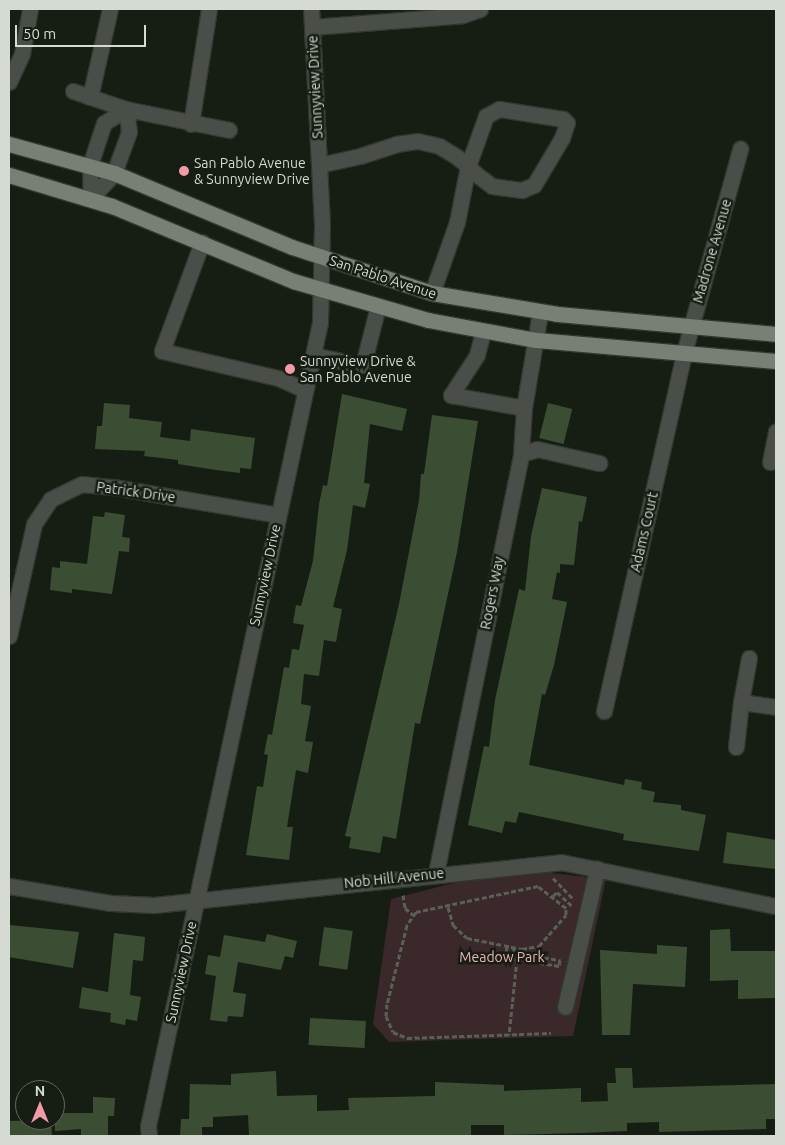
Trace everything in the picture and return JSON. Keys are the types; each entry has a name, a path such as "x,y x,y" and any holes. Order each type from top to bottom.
{"main road":[{"name":"San Pablo Avenue","path":"9,144 114,173 321,257 432,293 540,312 776,334"},
{"name":"San Pablo Avenue","path":"9,175 91,198 321,289 378,306 483,332 536,340 776,361"}],"street":[{"path":"9,82 22,54 30,9"},
{"path":"90,97 100,66 110,9"},
{"path":"191,124 209,9"},
{"name":"Sunnyview Drive","path":"149,1136 196,899 320,322 319,165 311,9"},
{"path":"312,27 463,15 480,9"},
{"path":"73,91 126,109 191,124 229,130"},
{"path":"91,198 90,165 104,123 126,109"},
{"path":"91,198 114,173 130,132 126,109"},
{"path":"319,165 360,156 396,144 418,141 438,146 468,166 492,186 522,190 534,185 562,138 567,123 563,119 493,111 486,116 468,166 457,222 432,293"},
{"name":"Madrone Avenue","path":"684,353 740,149"},
{"path":"202,242 162,351 278,378 305,390"},
{"path":"363,365 378,306"},
{"name":"Rogers Way","path":"436,873 520,454 524,408 540,312"},
{"path":"483,332 477,355 452,395 524,408"},
{"name":"Adams Court","path":"604,711 684,353"},
{"path":"313,355 345,362"},
{"path":"770,462 776,432"},
{"path":"520,454 537,448 599,463"},
{"name":"Patrick Drive","path":"9,636 34,524 51,499 82,484 119,488 278,514"},
{"path":"736,748 741,702 749,658"},
{"path":"741,702 776,707"},
{"name":"Nob Hill Avenue","path":"9,886 112,903 154,904 436,873 553,863 597,869 776,906"},
{"path":"565,1007 597,869"}],"path":[{"path":"553,863 553,882 576,902 573,907 556,892 553,896"},
{"path":"399,877 405,908 413,915"},
{"path":"448,907 453,925 467,938 514,948 538,946 566,915 566,908 553,896 543,888 532,886 413,915 407,925 387,1004 386,1016 393,1032 407,1038 551,1033"},
{"path":"507,947 505,958 559,966 560,960 514,953 514,948"},
{"path":"509,1035 517,959"}],"green space":[{"name":"Meadow Park","path":"523,870 606,879 573,1036 389,1042 373,1024 391,899 462,881"}],"building":[{"path":"342,394 407,409 402,431 370,424 364,483 370,484 365,508 353,505 347,550 333,607 342,609 336,642 324,640 319,676 304,674 301,704 311,706 305,741 313,742 308,773 296,770 287,827 293,827 289,860 246,855 257,786 263,787 268,755 264,754 268,734 272,735 284,667 289,668 292,649 299,650 304,625 293,623 296,605 301,606 313,561 319,504 323,485 327,486"},
{"path":"104,403 130,405 129,418 162,422 160,437 190,441 191,429 255,438 251,469 240,468 240,473 216,470 178,464 178,460 144,456 145,451 95,449 97,426 102,426"},
{"path":"548,403 572,409 564,444 539,438"},
{"path":"432,415 478,421 457,552 420,724 415,723 396,839 383,836 380,853 349,848 351,837 345,836 399,604 419,500 421,474 424,474"},
{"path":"542,488 587,497 582,522 579,521 574,565 560,564 560,573 557,572 552,599 567,602 554,665 545,695 542,694 529,765 624,785 625,779 642,782 641,789 655,792 653,802 681,805 681,810 706,815 699,851 623,840 624,834 519,812 516,823 505,821 502,833 468,825 484,746 489,747 495,700 519,589 525,591 531,536"},
{"path":"105,512 125,515 122,537 130,538 129,552 119,551 112,594 72,589 72,593 50,590 52,567 60,568 60,561 87,564 93,516 104,517"},
{"path":"727,832 776,840 776,869 723,863"},
{"path":"9,925 79,932 73,968 9,957"},
{"path":"324,927 353,931 347,970 319,966"},
{"path":"730,929 731,951 776,951 776,998 738,999 738,980 710,981 710,930"},
{"path":"114,933 145,937 143,961 133,960 130,995 141,997 137,1021 126,1019 125,1025 110,1022 111,1013 79,1008 82,987 108,992"},
{"path":"267,934 297,941 293,958 285,956 281,970 238,962 233,992 246,994 243,1017 228,1016 227,1022 210,1020 216,976 205,974 208,955 220,957 224,935 265,942"},
{"path":"657,945 687,947 685,987 633,984 630,1035 602,1035 600,950 657,954"},
{"path":"310,1018 366,1021 365,1048 309,1045"},
{"path":"615,1068 632,1068 633,1088 776,1084 776,1119 766,1119 766,1129 659,1132 659,1122 627,1123 627,1131 581,1133 504,1135 504,1125 471,1125 471,1136 249,1136 248,1115 213,1117 213,1127 202,1127 202,1136 180,1136 181,1119 189,1119 190,1084 231,1085 231,1074 276,1071 277,1096 317,1095 317,1111 349,1110 348,1098 435,1096 435,1082 504,1085 504,1091 581,1088 581,1102 608,1101 607,1083 616,1083"},
{"path":"93,1097 115,1098 114,1116 108,1116 108,1136 81,1136 81,1129 55,1131 65,1130 65,1113 93,1113"},
{"path":"9,1121 15,1121 15,1130 52,1130 52,1136 9,1135"}],"place":[{"name":"San Pablo Avenue & Sunnyview Drive","path":"184,171"},
{"name":"Sunnyview Drive & San Pablo Avenue","path":"290,369"}]}
